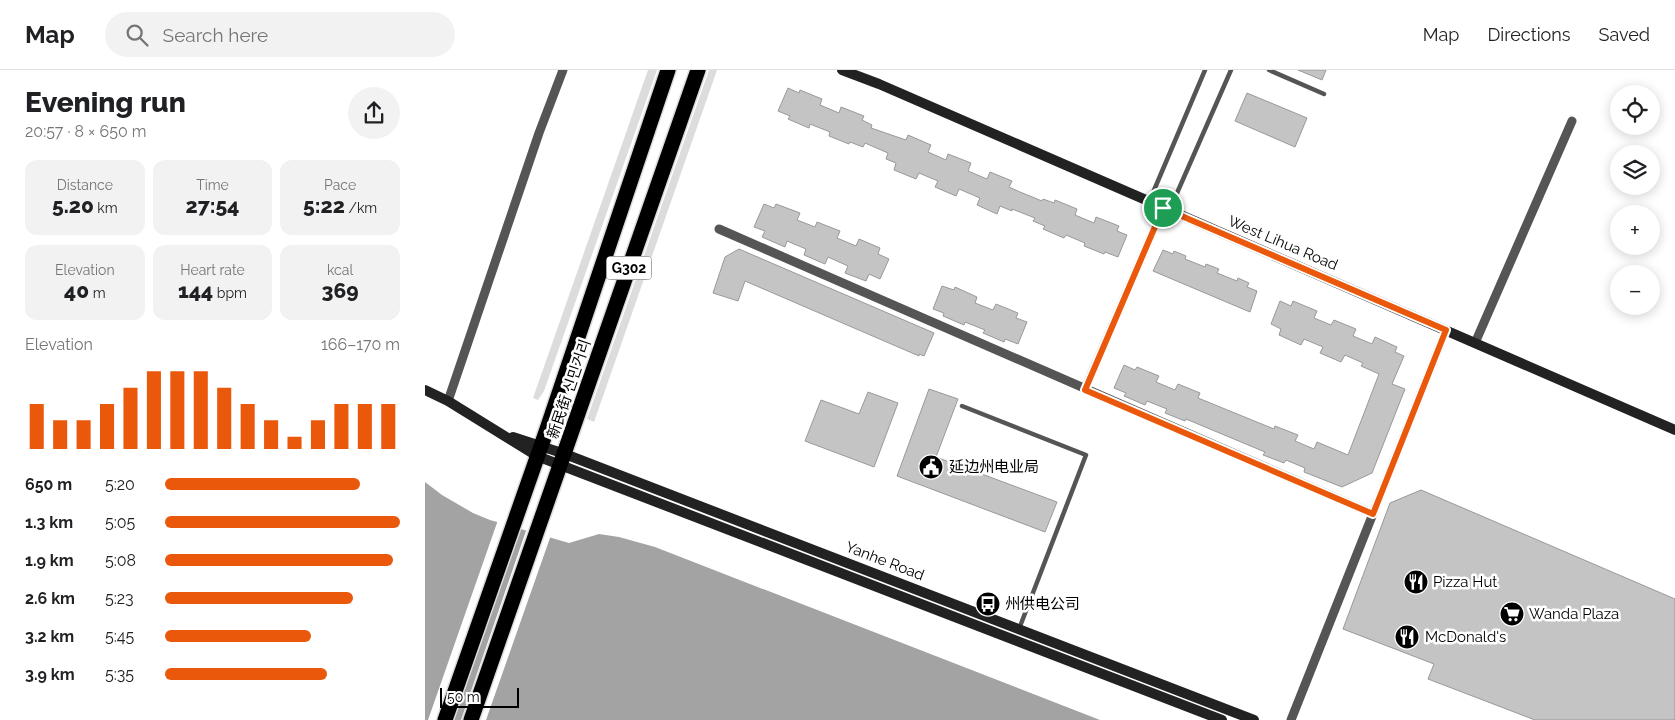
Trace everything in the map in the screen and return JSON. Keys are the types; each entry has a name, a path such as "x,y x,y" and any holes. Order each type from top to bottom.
{"highway":[{"name":"新民街 신민거리","path":"445,720 523,498 668,70"},
{"name":"新民街 신민거리","path":"471,720 698,70"}],"main road":[{"name":"West Lihua Road","path":"841,70 879,84"},
{"name":"West Lihua Road","path":"851,70 1149,202 1675,430"},
{"name":"Yanhe Road","path":"425,390 448,400 504,435 539,451 1019,629 1254,720"},
{"name":"Yanhe Road","path":"563,460 1222,720"}],"street":[{"path":"448,400 521,185 563,70"},
{"path":"1475,343 1572,121"},
{"path":"1085,390 1166,209"},
{"path":"719,229 1373,514"},
{"path":"1291,720 1446,330"}],"lane":[{"path":"1149,202 1205,70"},
{"path":"1166,209 1231,70"},
{"path":"1269,70 1324,94"},
{"path":"961,406 1086,455 1019,629"}],"shaded area":[{"path":"648,70 657,70 544,391 538,400 533,398"},
{"path":"709,70 717,70 594,422 587,419"},
{"path":"425,482 442,495 473,513 490,520 569,543 599,534 619,537 655,547 1100,720 425,720"}],"pier":[{"path":"498,520 521,526 454,720 428,720"},
{"path":"527,528 551,535 486,720 461,720"}],"building":[{"path":"1298,70 1326,70 1322,80"},
{"path":"788,88 799,93 800,90 822,99 820,105 839,113 841,107 864,116 862,120 872,125 871,128 906,140 908,135 931,145 928,152 946,160 948,154 971,163 968,171 987,179 990,172 1012,181 1009,187 1042,201 1043,199 1054,203 1055,200 1077,209 1075,215 1094,223 1096,217 1119,226 1117,231 1127,235 1118,257 1084,246 1085,243 1066,235 1064,238 1043,229 1045,226 1033,221 1035,218 1012,209 1012,211 1000,206 997,214 977,205 980,198 959,189 956,196 935,187 938,181 919,173 916,179 894,170 896,163 886,159 888,153 865,143 863,147 850,142 849,144 829,136 830,132 810,124 809,128 788,119 790,116 778,111"},
{"path":"1247,93 1307,118 1295,147 1235,121"},
{"path":"764,204 774,208 776,204 800,213 797,220 815,227 817,222 840,231 837,238 856,246 859,239 880,248 878,254 889,259 880,279 869,274 866,281 845,273 848,266 828,257 825,264 804,255 806,249 787,241 785,247 762,237 765,231 754,227"},
{"path":"739,249 934,333 924,356 919,354 919,356 745,281 738,301 713,293 725,257"},
{"path":"1163,250 1173,254 1174,251 1186,256 1185,259 1205,267 1206,264 1219,269 1217,273 1237,281 1238,278 1249,283 1247,287 1257,291 1250,312 1153,271"},
{"path":"942,286 954,290 955,287 977,297 975,303 993,310 996,304 1018,313 1016,318 1027,322 1018,344 1005,339 1004,342 983,333 985,330 965,322 964,325 943,316 944,313 933,309"},
{"path":"1280,301 1291,306 1293,301 1317,311 1314,318 1331,325 1334,320 1356,329 1353,336 1372,344 1375,337 1397,347 1395,352 1404,356 1392,384 1405,389 1372,473 1342,487 1304,472 1305,468 1286,460 1284,463 1263,455 1265,452 1186,419 1185,421 1165,413 1167,409 1147,401 1145,405 1124,396 1126,393 1114,388 1124,365 1135,370 1137,367 1159,376 1156,382 1175,390 1178,384 1200,393 1198,398 1274,429 1275,426 1298,435 1295,441 1314,449 1317,442 1348,455 1379,374 1361,366 1363,363 1345,355 1341,362 1320,353 1323,347 1304,339 1301,345 1279,335 1281,329 1271,324"},
{"name":"延边州电业局","path":"929,389 958,399 936,457 1057,502 1045,532 897,476"},
{"path":"868,392 898,403 874,467 805,441 821,400 859,414"},
{"name":"Wanda Plaza","path":"1421,490 1675,599 1675,720 1535,720 1428,679 1434,664 1343,629 1390,503"}],"place":[{"name":"延边州电业局","path":"931,467"},
{"name":"Pizza Hut","path":"1416,582"},
{"name":"州供电公司","path":"988,604"},
{"name":"Wanda Plaza","path":"1512,614"},
{"name":"McDonald's","path":"1407,637"}],"route":[{"path":"1163,208 1446,330 1373,514 1085,390 1163,208"}]}
